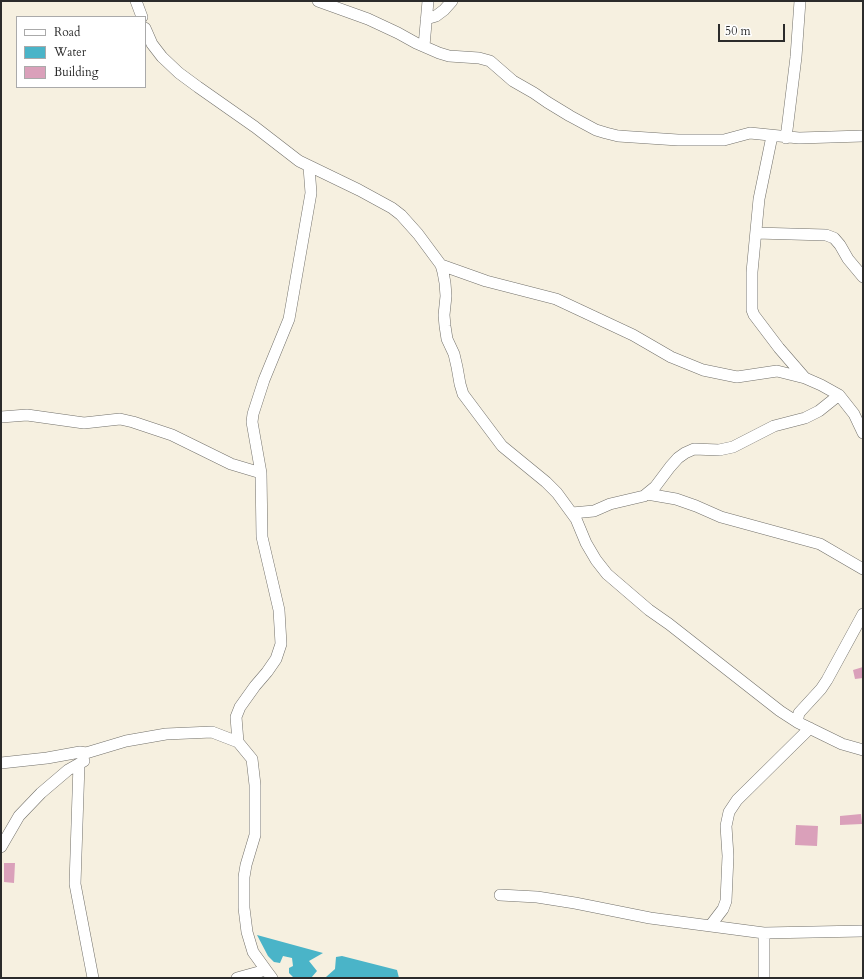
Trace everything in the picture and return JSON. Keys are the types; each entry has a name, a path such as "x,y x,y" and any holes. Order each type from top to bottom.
{"street":[{"path":"136,1 142,16"},
{"path":"318,1 368,19 424,46 450,56 479,58 490,61 513,81 596,130 606,133 618,136 678,140 724,140 750,133 786,138 860,138"},
{"path":"424,46 428,1"},
{"path":"426,19 436,16 452,1"},
{"path":"786,138 796,58 800,1"},
{"path":"146,30 152,44 162,57 179,73 255,127 299,161 392,208 401,215 418,234 441,265 445,283 446,296 444,315 447,339 456,360 463,394 502,446 546,482 557,493 572,513 596,560 607,574 649,610 780,711 797,722 842,744 863,750"},
{"path":"772,136 759,199 752,272 752,310 754,315 779,348 805,378"},
{"path":"238,742 236,717 240,707 276,659 281,644 279,610 262,537 261,473 252,422 253,414 264,380 289,319 311,193 309,167"},
{"path":"756,233 826,235 834,238 848,259 863,277"},
{"path":"441,265 486,281 556,299 633,335 671,356 704,370 737,377 777,371 805,378 821,385 839,396 854,414 863,433"},
{"path":"572,513 594,511 610,504 647,494 655,488 666,471 685,453 694,449 719,450 733,447 774,426 805,418 819,411 839,396"},
{"path":"1,417 27,415 84,422 120,419 172,435 231,464 261,473"},
{"path":"647,494 676,499 721,517 820,544 863,569"},
{"path":"797,722 799,713 821,690 828,680 863,614"},
{"path":"710,926 723,910 726,901 728,856 726,826 729,812 737,800 810,728"},
{"path":"1,763 47,758 80,752 86,753 97,748 126,741 166,734 212,732 238,742 252,759 255,785 255,835 244,877 244,908 247,932 253,952 269,974 237,978"},
{"path":"1,847 19,816 41,792 68,770 90,758 97,748"},
{"path":"79,764 74,884 93,978"},
{"path":"500,895 537,897 650,918 764,933 863,931"},
{"path":"764,933 764,978"}],"water":[{"path":"257,935 323,953 309,961 317,971 311,978 294,978 289,973 289,968 293,966 292,958 283,956 280,963 274,962 268,956"},
{"path":"342,956 397,970 399,978 326,977 335,969 336,957"}],"building":[{"path":"863,667 863,678 855,679 853,670"},
{"path":"861,814 862,824 840,825 840,816"},
{"path":"796,825 818,826 817,846 795,845"},
{"path":"4,863 15,863 14,883 4,882"}]}
